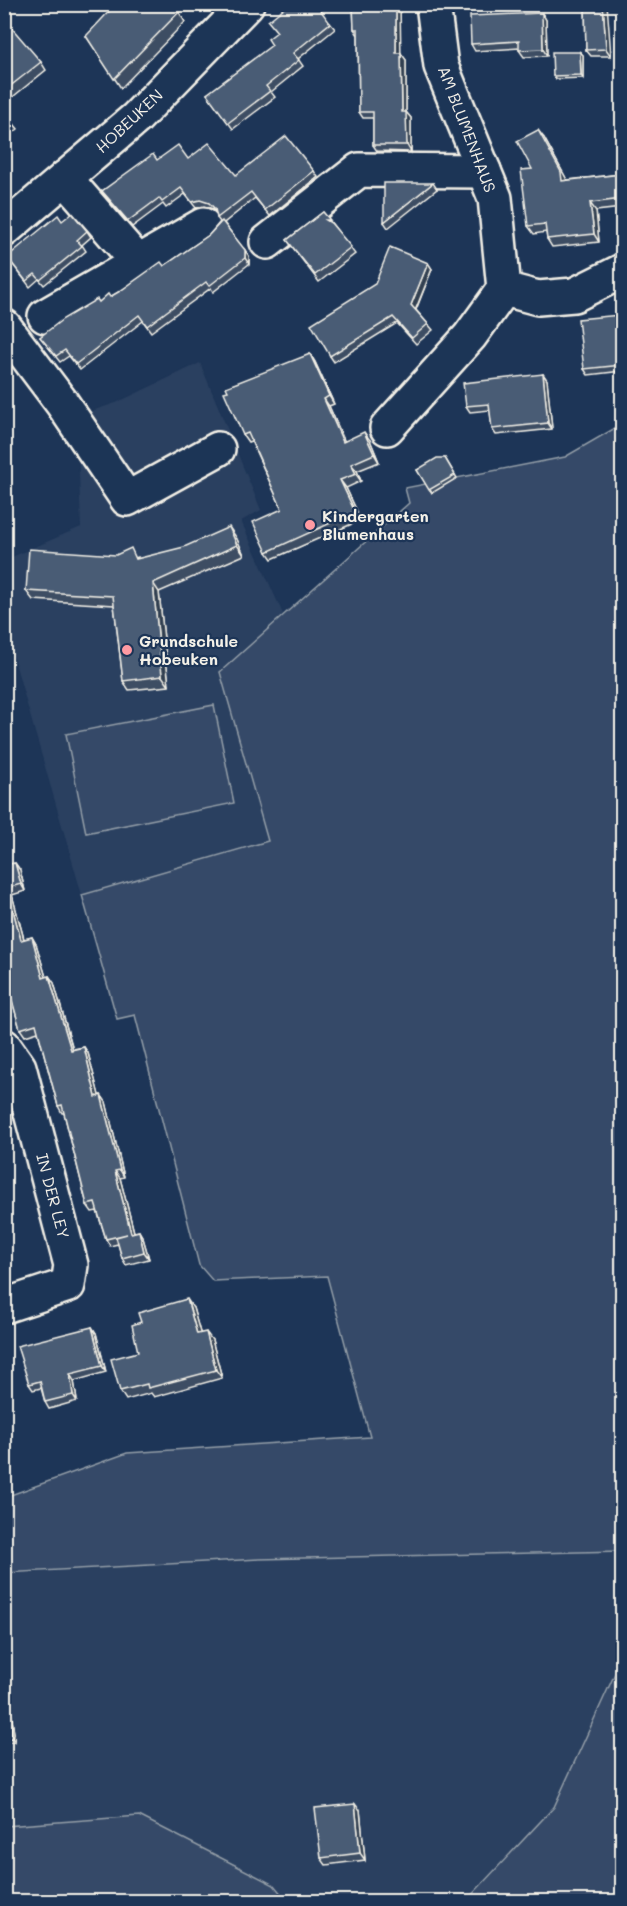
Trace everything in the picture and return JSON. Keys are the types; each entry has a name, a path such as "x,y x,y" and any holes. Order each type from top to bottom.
{"street":[{"name":"HOBEUKEN","path":"4,230 136,118 247,4"},
{"name":"AM BLUMENHAUS","path":"433,4 441,66 495,198 504,289"},
{"path":"267,242 358,170 484,171"},
{"path":"66,178 137,261"},
{"path":"45,316 203,225"},
{"path":"387,428 470,336 504,289 538,298 573,295 622,271"},
{"path":"4,326 62,403 127,499 218,449"},
{"name":"IN DER LEY","path":"4,1046 18,1067 71,1265 68,1285 4,1306"}],"shaded area":[{"name":"Grundschule Hobeuken","path":"200,363 261,510 241,521 283,614 220,672 268,841 82,895 5,628 5,560 81,527 77,416 116,403"},
{"path":"622,424 622,1551 259,1559 5,1573 5,1497 127,1453 370,1437 327,1276 213,1281 199,1265 135,1015 117,1019 82,895 268,841 220,672 409,503 405,488 565,457"},
{"path":"214,705 234,803 86,833 66,734"},
{"path":"622,1551 622,1657 554,1807 465,1901 287,1901 274,1885 139,1816 5,1826 5,1574 260,1559"},
{"path":"622,1658 622,1901 466,1901 554,1807"},
{"path":"139,1816 274,1885 287,1901 5,1901 5,1826"}],"building":[{"path":"116,4 171,4 179,12 114,79 86,36"},
{"path":"289,4 316,4 330,23 293,53 299,60 266,86 270,91 228,123 207,94 272,45 268,39 277,32 268,21"},
{"path":"353,4 396,4 396,53 401,53 402,112 406,112 407,145 373,145 373,112 359,112 358,29 354,29"},
{"path":"585,4 603,4 606,49 586,50"},
{"path":"542,13 543,49 519,50 519,41 471,44 470,16"},
{"path":"11,27 41,62 4,91 4,32"},
{"path":"552,52 580,52 581,75 553,76"},
{"path":"4,112 12,121 4,127"},
{"path":"538,130 561,172 562,181 621,174 620,165 622,164 622,199 590,203 594,234 547,239 545,224 528,226 521,170 532,169 517,141"},
{"path":"286,136 314,171 265,210 251,192 217,218 215,209 209,203 200,200 192,202 181,188 162,202 159,198 128,221 102,191 153,154 157,160 178,145 188,159 209,143 236,175"},
{"path":"384,183 433,183 384,222"},
{"path":"323,212 330,220 326,220 351,247 315,275 287,240"},
{"path":"72,213 87,231 77,240 82,246 40,280 35,274 26,281 7,257 58,215 62,221"},
{"path":"222,221 245,250 245,258 209,286 206,282 147,326 139,315 76,364 65,350 56,356 40,337 63,319 97,299 99,302 108,294 110,297 161,262 164,266 209,235"},
{"path":"390,247 428,263 411,305 428,324 412,338 393,317 330,356 311,324 375,284"},
{"path":"620,315 622,365 584,369 578,319"},
{"path":"310,354 329,396 324,399 343,442 364,432 374,454 351,464 356,474 340,480 355,512 267,552 253,522 282,509 248,433 243,435 224,392 228,391 226,387"},
{"path":"543,374 548,423 492,429 489,404 466,406 463,383"},
{"path":"437,458 445,458 455,475 429,490 417,470"},
{"path":"229,527 237,545 153,583 162,676 123,681 113,596 26,591 29,549 116,555 131,548 136,559 184,547"},
{"path":"15,863 21,884 7,888 21,940 32,937 43,978 49,976 71,1050 84,1047 96,1097 101,1095 120,1170 115,1171 131,1233 139,1231 144,1252 122,1258 116,1237 127,1234 106,1239 95,1203 87,1205 62,1105 58,1106 36,1024 20,1029 9,989 4,990 4,865"},
{"path":"4,1094 10,1113 4,1115"},
{"path":"187,1299 197,1334 206,1332 216,1370 148,1388 147,1384 120,1391 111,1359 138,1352 132,1325 141,1322 138,1313"},
{"path":"92,1327 102,1366 70,1374 73,1395 45,1402 40,1381 29,1384 17,1346"},
{"path":"4,1702 8,1702 12,1738 4,1739"},
{"path":"355,1804 360,1853 321,1858 315,1808"}],"place":[{"name":"Kindergarten Blumenhaus","path":"310,525"},
{"name":"Grundschule Hobeuken","path":"127,650"}]}
